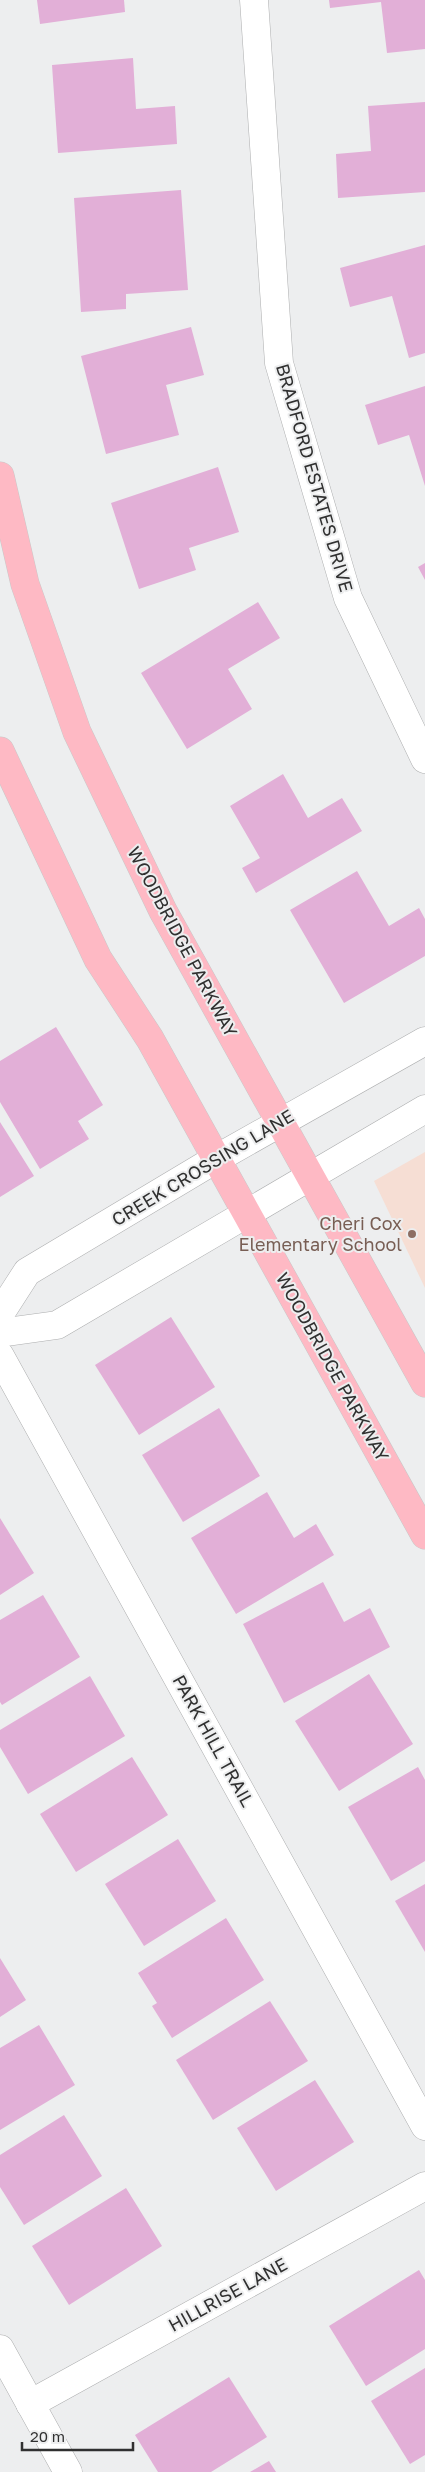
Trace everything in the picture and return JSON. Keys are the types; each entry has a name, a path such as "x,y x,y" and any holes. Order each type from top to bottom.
{"main road":[{"name":"WOODBRIDGE PARKWAY","path":"0,476 25,584 77,732 163,911 425,1383"},
{"name":"WOODBRIDGE PARKWAY","path":"0,751 98,959 150,1039 425,1534"}],"street":[{"name":"BRADFORD ESTATES DRIVE","path":"254,0 279,363 348,598 425,759"},
{"name":"CREEK CROSSING LANE","path":"0,1314 27,1272 279,1122 425,1041"},
{"path":"0,1333 57,1325 425,1109"},
{"name":"PARK HILL TRAIL","path":"0,1356 425,2126"},
{"name":"HILLRISE LANE","path":"30,2404 425,2186"},
{"path":"0,2349 68,2472"}],"shaded area":[{"name":"Cheri Cox Elementary School","path":"425,1152 425,1288 374,1181"}],"building":[{"path":"37,0 124,0 125,12 40,24"},
{"path":"329,0 425,0 425,49 387,53 381,2 330,8"},
{"path":"133,58 136,109 175,106 177,144 58,153 52,65"},
{"path":"425,102 425,192 338,198 336,154 371,151 368,106"},
{"path":"181,190 188,290 126,294 126,309 81,312 74,198"},
{"path":"425,245 425,353 409,358 392,296 350,307 340,268"},
{"path":"191,327 204,375 166,385 179,435 106,454 81,356"},
{"path":"425,386 425,486 409,435 378,445 365,405"},
{"path":"218,467 239,532 189,548 196,570 139,589 111,503"},
{"path":"425,563 425,580 418,567"},
{"path":"258,602 280,638 228,669 252,709 187,749 141,673"},
{"path":"283,774 308,818 342,798 362,831 256,893 242,868 260,858 230,806"},
{"path":"357,871 389,926 419,908 425,919 425,956 344,1003 290,910"},
{"path":"56,1027 103,1105 78,1121 89,1139 40,1169 0,1102 0,1061"},
{"path":"0,1122 34,1176 0,1197"},
{"path":"171,1317 215,1387 139,1435 95,1365"},
{"path":"219,1408 260,1476 183,1522 142,1455"},
{"path":"267,1492 294,1538 316,1524 334,1555 236,1614 191,1538"},
{"path":"0,1518 34,1573 0,1595"},
{"path":"323,1582 344,1622 370,1608 390,1647 284,1703 243,1624"},
{"path":"43,1595 80,1657 2,1705 0,1702 0,1620"},
{"path":"369,1674 413,1744 339,1791 295,1721"},
{"path":"90,1676 125,1736 28,1794 0,1747 0,1730"},
{"path":"132,1757 168,1815 76,1872 40,1814"},
{"path":"418,1767 425,1780 425,1861 391,1881 348,1807"},
{"path":"178,1839 216,1901 144,1946 105,1884"},
{"path":"425,1884 425,1952 395,1901"},
{"path":"226,1918 264,1980 172,2038 152,2006 157,2003 138,1973"},
{"path":"0,1958 26,2000 0,2017"},
{"path":"270,2001 308,2061 213,2120 176,2060"},
{"path":"39,2025 75,2085 0,2130 0,2048"},
{"path":"315,2080 354,2142 276,2191 237,2128"},
{"path":"64,2115 102,2176 24,2225 0,2187 0,2155"},
{"path":"126,2188 162,2246 69,2305 32,2246"},
{"path":"419,2270 425,2280 425,2349 366,2386 329,2326"},
{"path":"425,2368 425,2455 410,2464 371,2401"},
{"path":"229,2377 267,2437 211,2472 158,2472 135,2435"},
{"path":"269,2461 276,2472 250,2472"}],"place":[{"name":"Cheri Cox Elementary School","path":"412,1234"}]}
